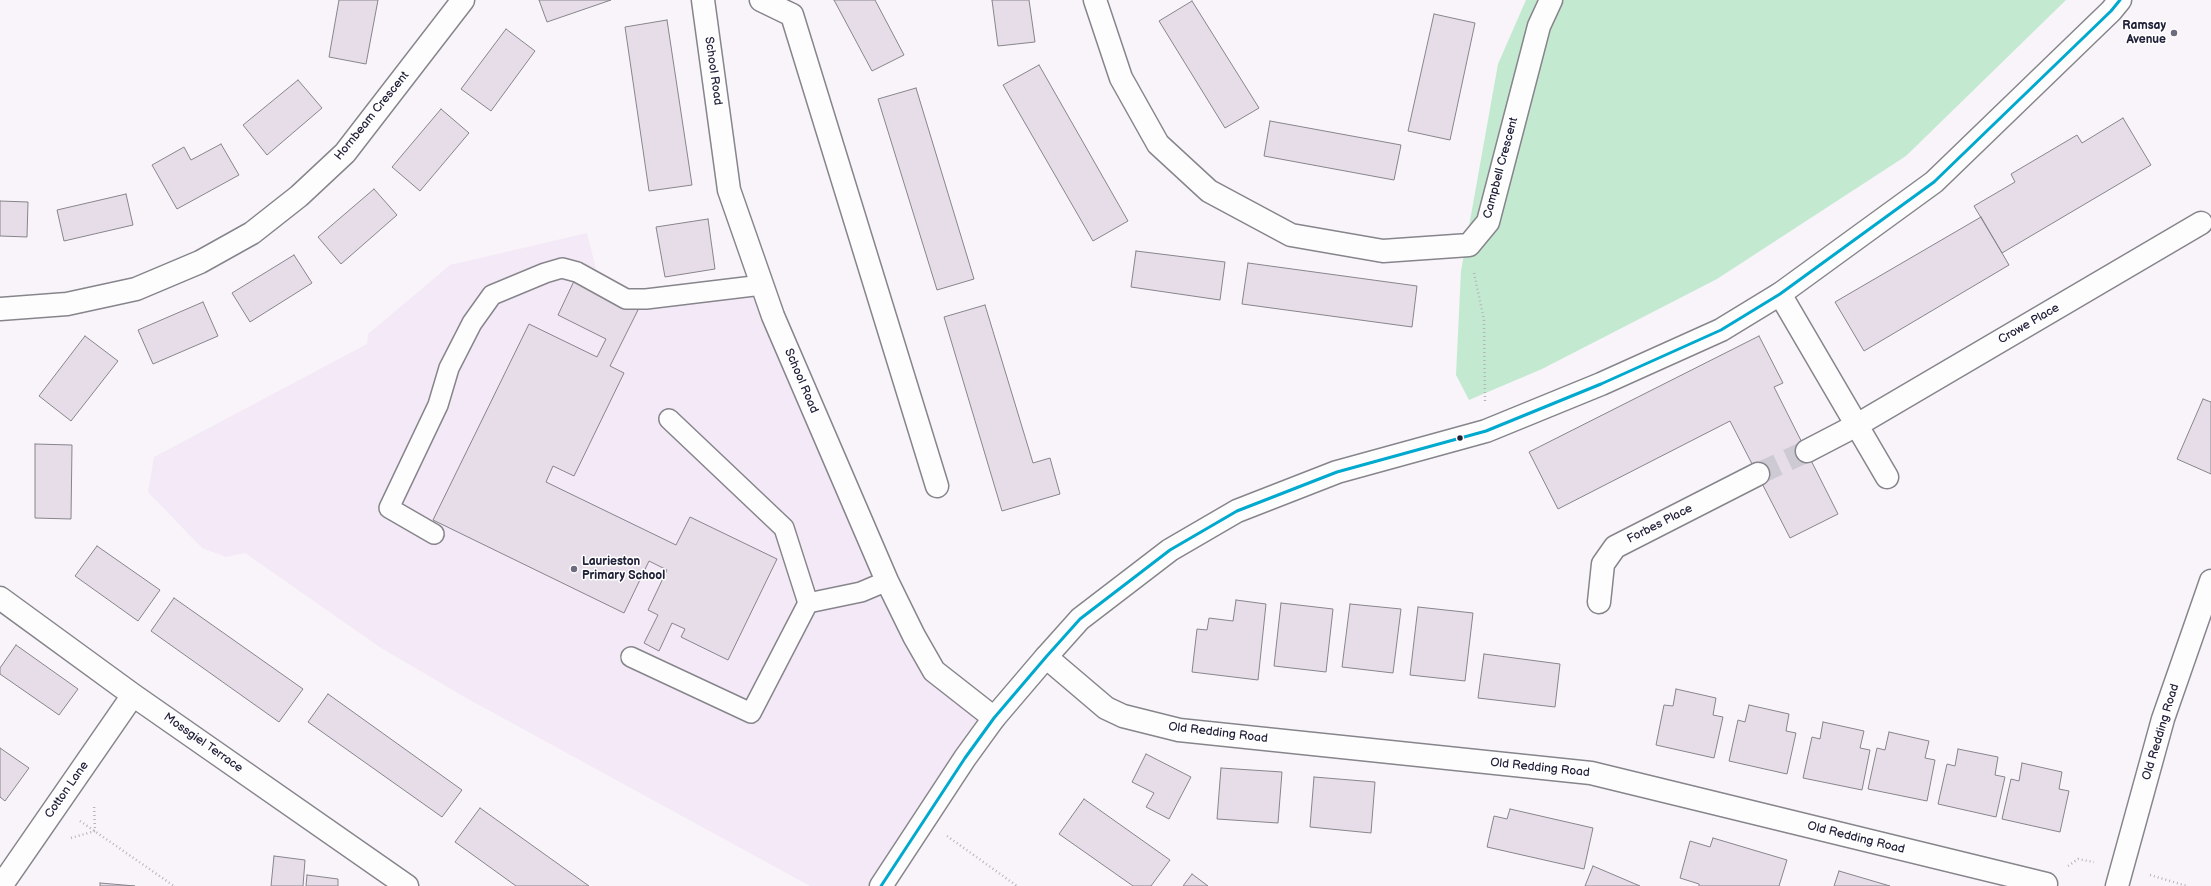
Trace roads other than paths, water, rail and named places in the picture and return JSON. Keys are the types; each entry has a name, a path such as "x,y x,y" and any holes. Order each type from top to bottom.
{"street":[{"name":"Hornbeam Crescent","path":"0,309 67,304 136,290 200,262 252,233 299,196 345,153 464,0"},
{"name":"School Road","path":"703,0 729,190 773,316 887,581 914,636 934,671 994,718"},
{"path":"761,0 792,15 937,486"},
{"name":"Campbell Crescent","path":"1095,0 1121,78 1158,144 1208,191 1291,235 1383,251 1469,245 1488,222 1539,26 1551,0"},
{"path":"881,886 994,718 1046,657 1080,619 1170,550 1237,511 1337,472 1486,431 1601,384 1721,330 1780,294 1934,182 2111,11 2120,0"},
{"name":"Crowe Place","path":"1857,425 2201,223"},
{"path":"1780,294 1887,477"},
{"path":"1807,451 1857,425"},
{"name":"Forbes Place","path":"1598,602 1603,564 1615,547 1758,474"},
{"name":"Old Redding Road","path":"2119,876 2163,719 2211,581"},
{"name":"Mossgiel Terrace","path":"0,598 133,695 407,886"},
{"name":"Old Redding Road","path":"1046,657 1106,708 1123,716 1179,730 1591,773 2045,885"},
{"name":"Cotton Lane","path":"1,886 133,695"}],"lane":[{"path":"434,534 389,508 438,405 449,368 472,323 492,295 545,273 562,268 577,272 626,299 646,299 762,285"},
{"path":"631,657 751,713 808,603 784,528 669,419"},
{"path":"808,603 860,592 887,581"}],"tunnel":[{"path":"1758,474 1807,451"}],"place":[{"name":"Ramsay Avenue","path":"2174,33"},
{"name":"Laurieston Primary School","path":"574,569"}]}
